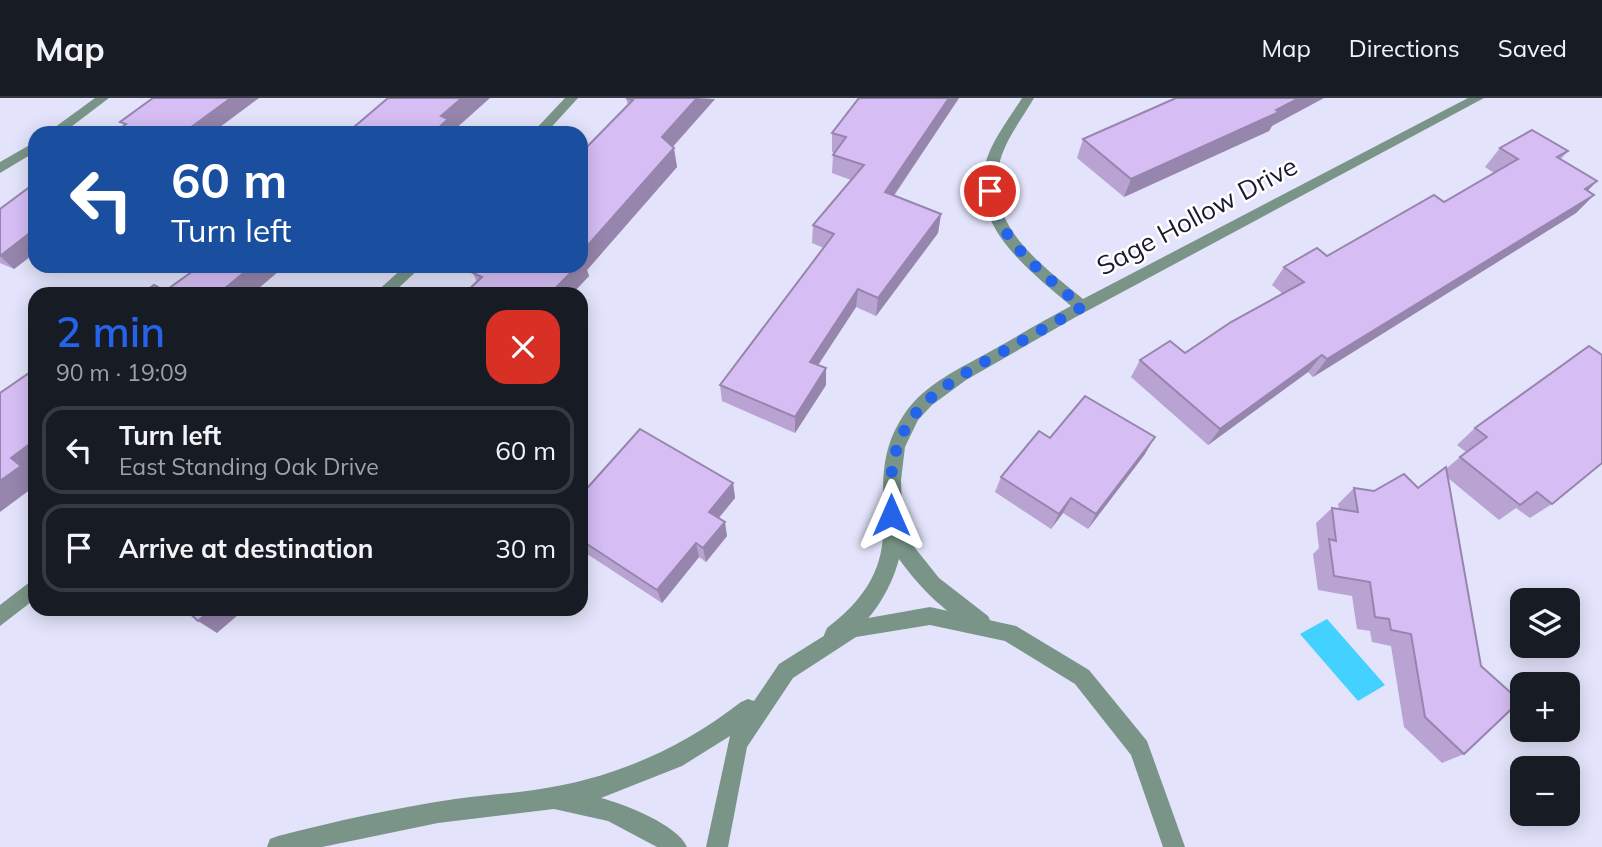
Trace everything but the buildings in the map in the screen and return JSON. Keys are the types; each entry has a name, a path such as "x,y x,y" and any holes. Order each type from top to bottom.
{"street":[{"path":"64,126 103,98"},
{"path":"546,126 572,98"},
{"path":"1028,98 992,165 992,205 1006,235 1019,251 1082,307"},
{"name":"Sage Hollow Drive","path":"820,645 864,609 879,586 890,561 894,535 890,496 895,452 911,417 924,401 958,377 1082,307 1478,98"},
{"path":"0,168 28,150"},
{"path":"390,287 407,273"},
{"name":"Sage Hollow Drive","path":"894,535 927,582 952,604 981,622"},
{"path":"0,617 28,593"},
{"path":"278,847 390,821 463,808 534,802 586,793 648,772 684,755 727,728 790,667 820,645 850,630 881,620 914,615 948,616 981,622 1016,634 1050,651 1081,674 1110,702 1134,735 1154,772 1168,813 1174,847"},
{"path":"718,847 719,809 728,767 743,729 764,695"},
{"path":"534,802 569,803 603,810 636,822 676,847"}],"water":[{"path":"1327,619 1385,685 1358,701 1300,634"}],"route":[{"path":"891,515 890,496 895,452 911,417 924,401 958,377 1082,307 1019,251 1006,235 992,205 990,191"}]}
